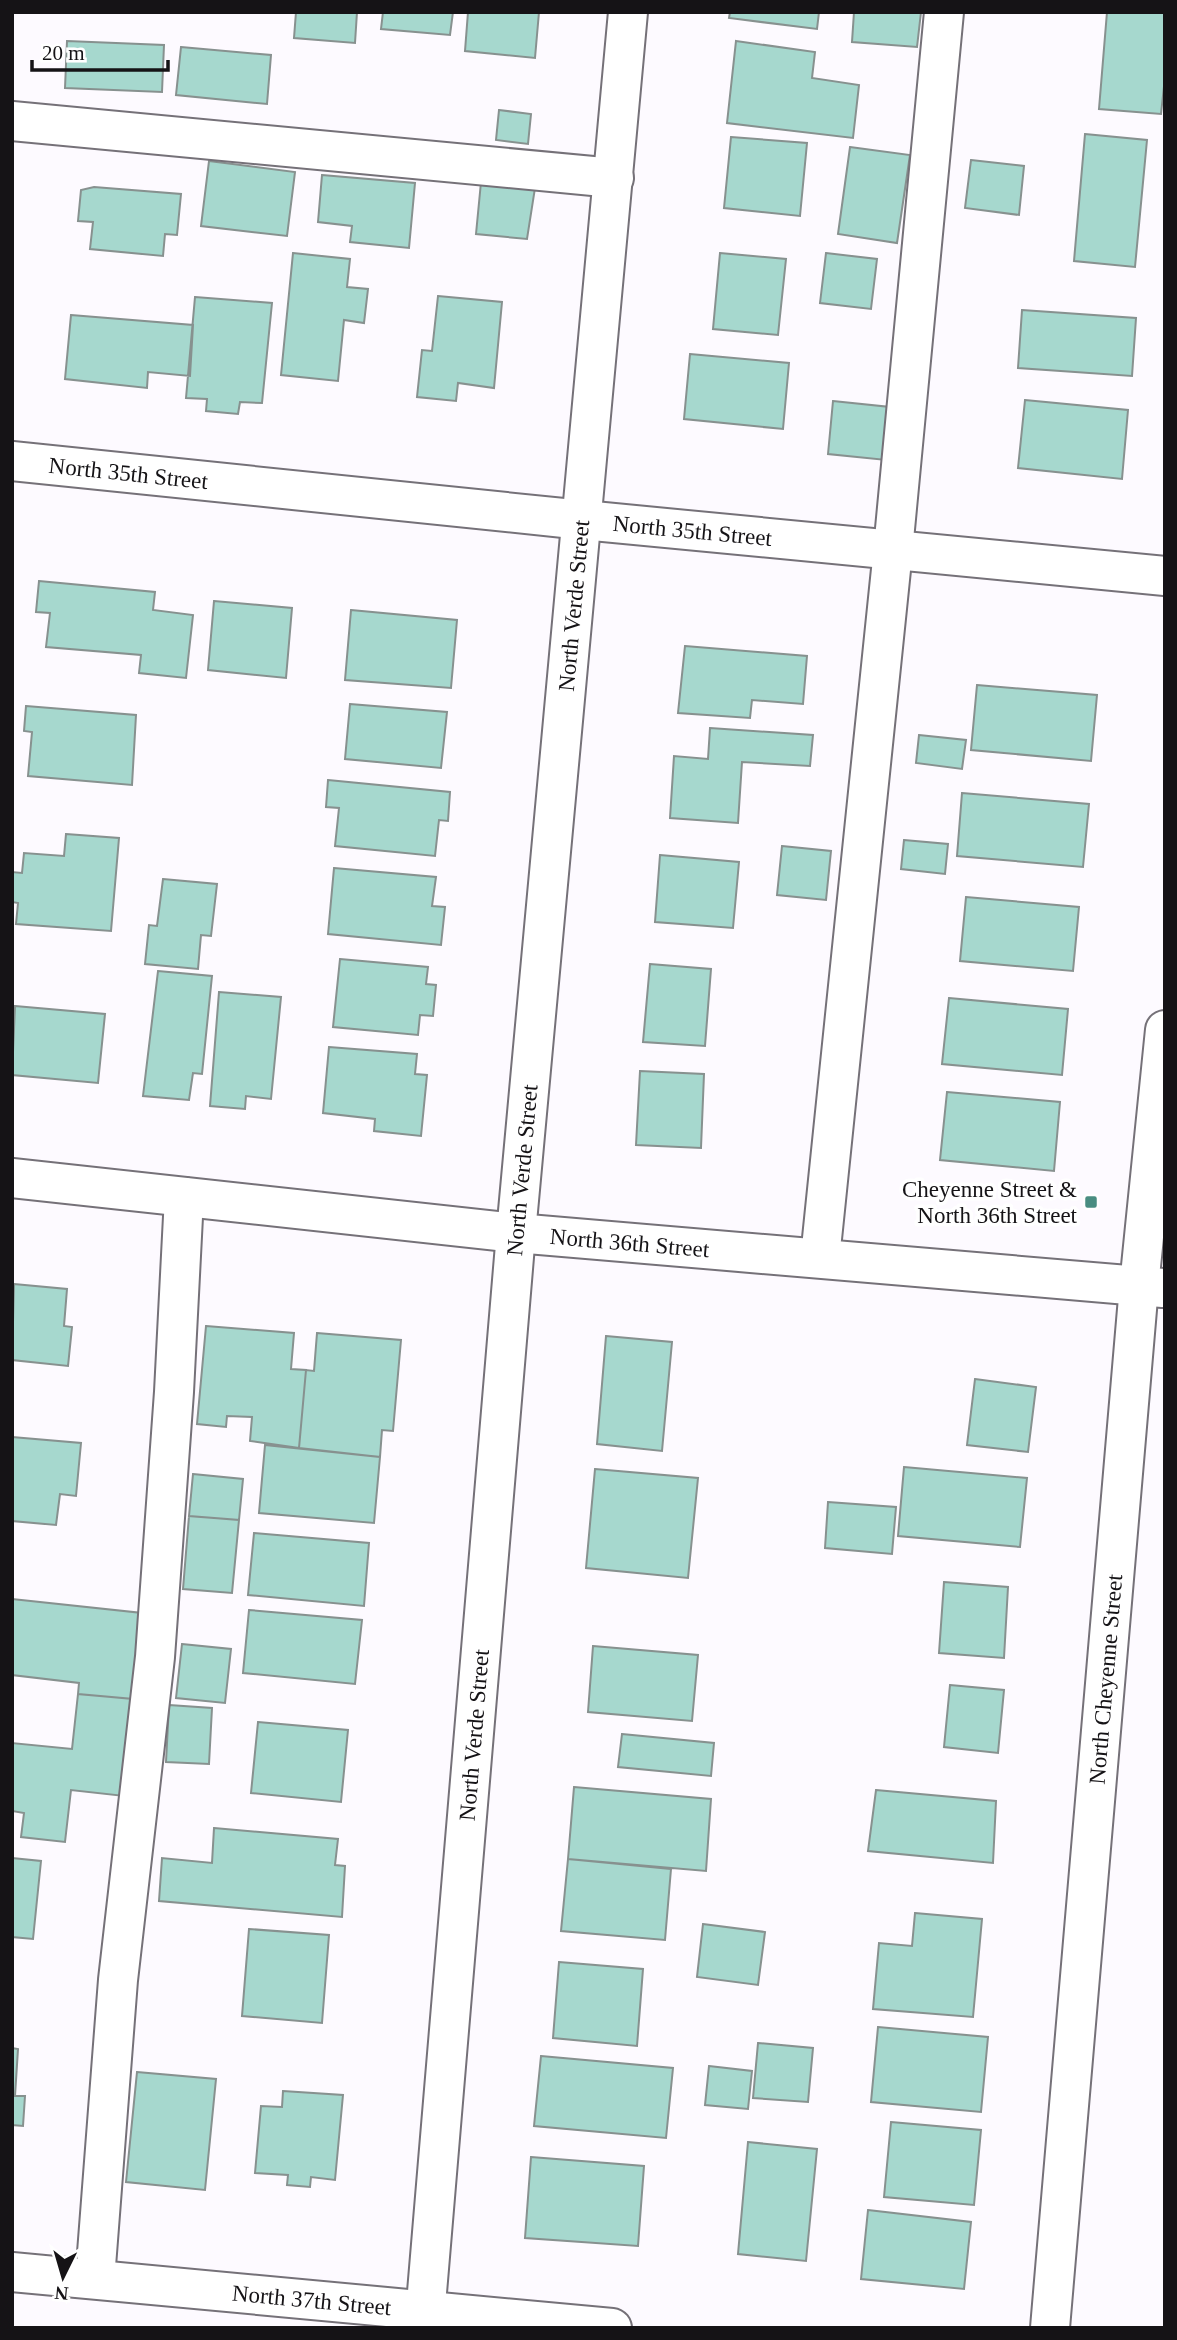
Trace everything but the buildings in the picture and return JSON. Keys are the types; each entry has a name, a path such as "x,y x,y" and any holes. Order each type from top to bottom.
{"street":[{"name":"North Verde Street","path":"425,2319 516,1233 628,12"},
{"path":"820,1258 893,550 944,12"},
{"path":"12,121 614,178"},
{"name":"North 35th Street","path":"12,461 1165,576"},
{"name":"North Cheyenne Street","path":"1050,2328 1152,1287 1165,1030"},
{"name":"North 36th Street","path":"12,1178 516,1233 1152,1287"},
{"path":"95,2280 118,1980 155,1657 174,1392 184,1197"},
{"name":"North 37th Street","path":"12,2272 425,2319 612,2328"}],"place":[{"name":"Cheyenne Street & North 36th Street","path":"1091,1202"}]}
